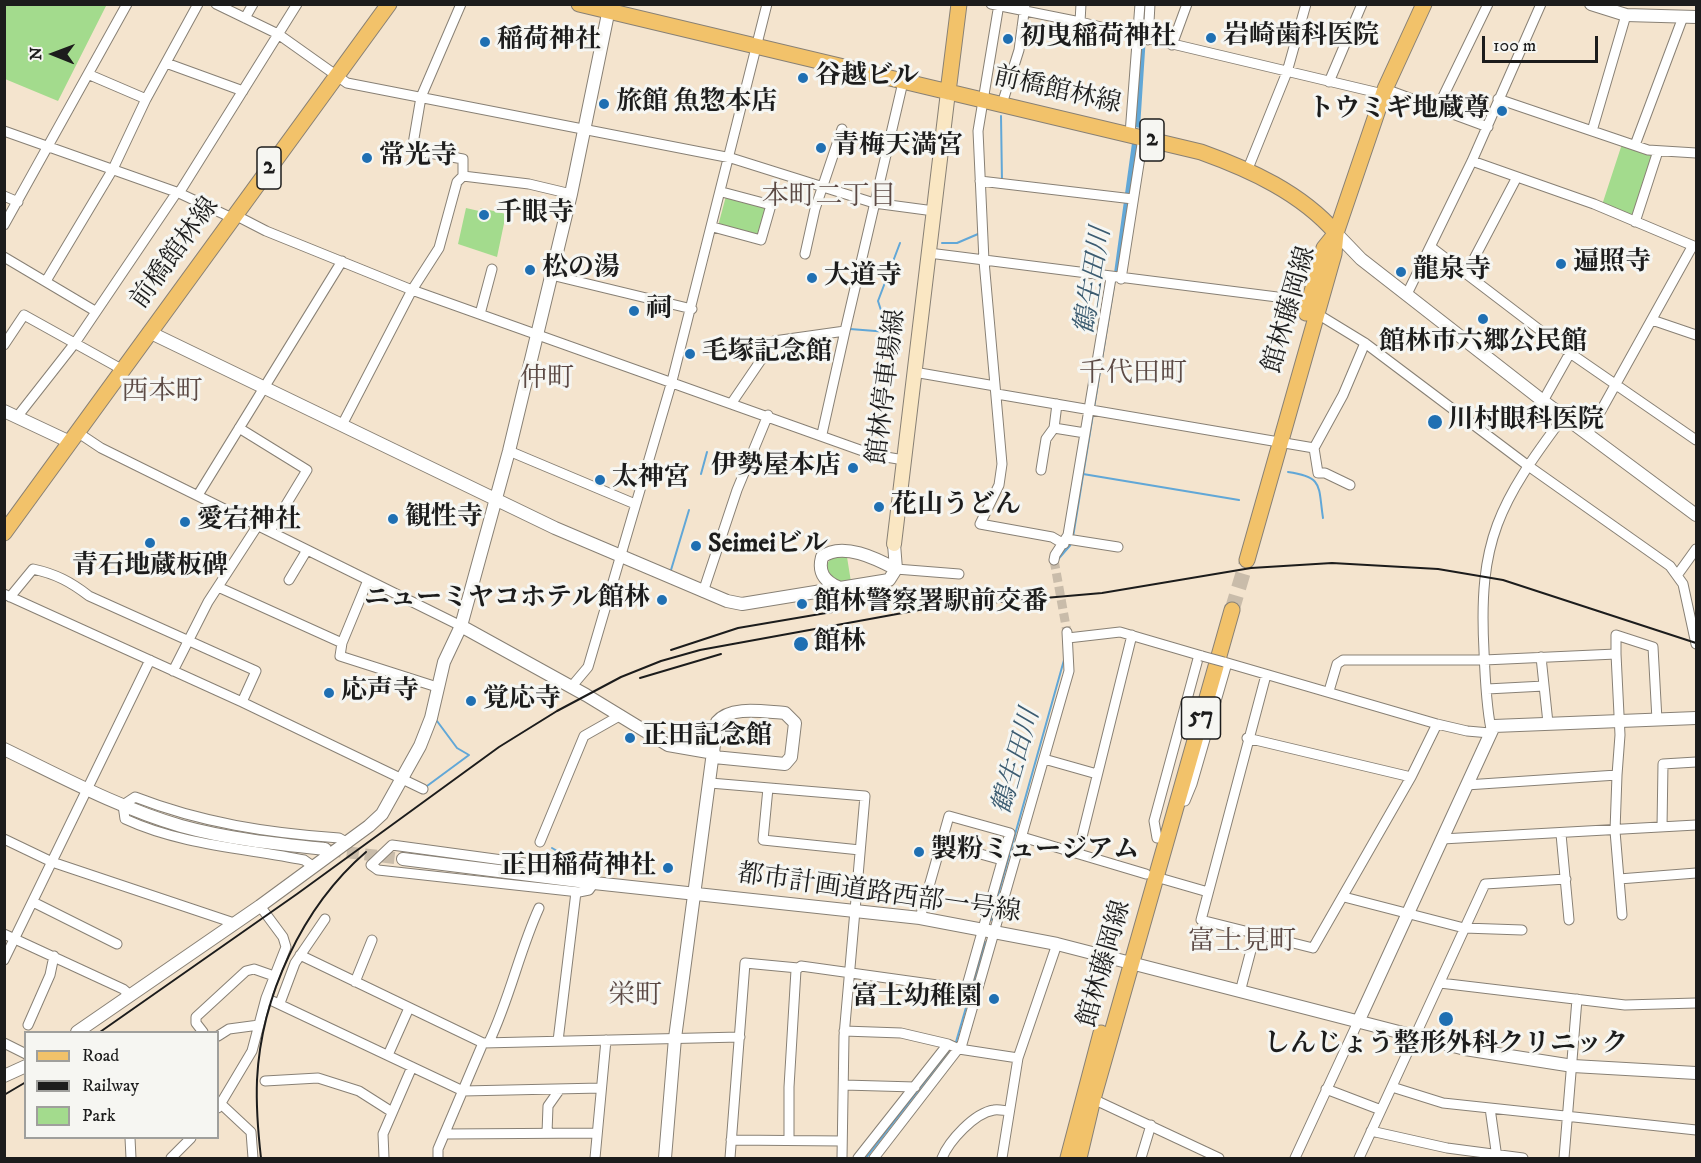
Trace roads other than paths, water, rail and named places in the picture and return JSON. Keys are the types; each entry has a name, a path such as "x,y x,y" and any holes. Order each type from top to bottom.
{"main road":[{"name":"前橋館林線","path":"4,533 389,4"},
{"name":"前橋館林線","path":"579,4 609,9 757,48 1201,152 1291,193 1320,215 1336,233"},
{"path":"948,92 959,4"},
{"path":"1336,233 1384,92 1424,4"},
{"name":"館林停車場線","path":"894,544 948,92"},
{"name":"館林藤岡線","path":"1242,561 1312,310 1334,254 1336,233"},
{"name":"館林藤岡線","path":"1079,1158 1127,962 1227,611"},
{"name":"館林藤岡線","path":"1068,1158 1083,1096 1127,962"}],"street":[{"path":"4,225 51,146 128,4"},
{"path":"45,281 113,169 146,99 198,4"},
{"path":"216,4 278,34 347,83 730,158 874,203 934,211"},
{"path":"245,18 253,4"},
{"path":"17,417 75,343 178,193 297,4"},
{"path":"342,425 412,290 439,248 457,182 463,176 463,159 412,150 421,97 461,4"},
{"path":"572,686 588,667 672,381 722,192 767,4"},
{"path":"1080,22 1081,4"},
{"path":"1140,4 1143,39"},
{"path":"1054,560 1056,552 1068,541 1085,433 1130,199 1137,136 1143,39 1150,4"},
{"path":"1172,45 1187,4"},
{"path":"1247,171 1287,72 1306,4"},
{"path":"1329,82 1362,4"},
{"path":"1438,107 1488,4"},
{"path":"1407,294 1488,127 1540,4"},
{"path":"1591,4 1629,12 1696,17"},
{"path":"1118,547 1068,541 980,524 999,485 1002,464 995,358 984,261 978,131 996,5 1025,8 1143,39 1329,82 1384,92 1438,107 1488,127"},
{"path":"1002,104 1019,50 1025,8"},
{"path":"78,1031 348,843 382,814 402,780 427,728 444,662 461,626 497,500 571,194 609,9"},
{"path":"1592,131 1629,12"},
{"path":"1635,146 1683,17"},
{"path":"166,63 243,91"},
{"path":"90,75 146,99"},
{"path":"822,434 903,82"},
{"path":"1498,99 1635,146 1658,151 1696,153"},
{"path":"805,254 822,186 842,129"},
{"path":"4,132 51,146 178,193 412,290 672,381 731,404 822,434 874,455 904,460"},
{"path":"1635,222 1658,151"},
{"path":"1472,161 1594,204 1694,247 1588,434"},
{"path":"463,176 529,184 571,194"},
{"path":"1467,272 1517,177"},
{"path":"980,181 1130,199"},
{"path":"713,227 762,240 771,205 722,192"},
{"path":"4,196 18,202"},
{"path":"1336,233 1361,259 1543,401 1695,511"},
{"path":"1431,247 1467,272 1570,353 1696,440"},
{"path":"929,253 1293,299 1365,344 1678,574 1683,584 1696,644"},
{"path":"4,257 95,311"},
{"path":"198,495 342,261"},
{"path":"480,314 492,269"},
{"path":"551,275 692,309"},
{"path":"4,345 24,315 123,370"},
{"path":"1652,320 1696,335"},
{"path":"149,332 497,500 621,557 727,601 742,604 837,587 883,582 893,578 896,569 894,544"},
{"path":"731,404 774,341 845,332"},
{"path":"1350,485 1325,473 1318,473 1314,448 1343,395 1365,344"},
{"path":"1543,401 1570,353"},
{"path":"914,372 1091,411 1314,448"},
{"path":"1041,470 1046,438 1054,428 1057,404"},
{"path":"4,411 101,448 461,626 572,686 668,745 714,755 785,764 791,757 795,723 784,713 748,711 723,716 717,722 714,755 675,1038 666,1158"},
{"path":"703,592 736,490 768,415"},
{"path":"1491,731 1481,608 1486,558 1497,522 1527,465 1564,416"},
{"path":"239,428 307,470 270,531"},
{"path":"1054,428 1085,433"},
{"path":"509,451 635,504"},
{"path":"173,670 218,587 258,525"},
{"path":"873,558 886,557 894,544"},
{"path":"1678,574 1696,549"},
{"path":"289,580 307,550"},
{"path":"803,594 814,588 823,577 821,560 829,553 848,552 873,558 896,569 959,574"},
{"path":"242,702 256,671 89,596 72,582 50,572 33,569 7,596 242,702 423,789"},
{"path":"823,577 837,587"},
{"path":"368,580 342,643 340,656 437,687"},
{"path":"218,587 342,643"},
{"path":"874,1158 959,1049 996,931 1069,671 1067,635 1113,631 1132,635 1437,724 1467,731 1491,731"},
{"path":"1078,853 1132,635"},
{"path":"1622,915 1615,831 1620,721 1616,635 1653,647 1657,720"},
{"path":"1329,692 1337,664 1342,660 1484,660 1617,654"},
{"path":"1200,656 1154,821 1162,838 1175,832 1192,784 1226,662"},
{"path":"1541,657 1548,723"},
{"path":"4,960 150,660"},
{"path":"1266,675 1247,738 1201,920 1313,948 1411,777 1437,724"},
{"path":"1487,689 1544,686"},
{"path":"540,842 584,736 621,715"},
{"path":"1296,1158 1491,731 1501,724 1696,718"},
{"path":"1247,738 1411,777"},
{"path":"4,749 123,805 168,822 214,834 325,849"},
{"path":"1044,759 1096,774"},
{"path":"1662,827 1663,764 1696,762"},
{"path":"1466,785 1617,775"},
{"path":"710,783 865,796 844,1031 842,1158"},
{"path":"768,788 763,840 860,850"},
{"path":"123,805 135,797 201,820 277,834 339,838 348,843"},
{"path":"123,805 125,819 140,826 212,844 304,860 314,867"},
{"path":"730,1158 745,963 849,971 966,989 1010,833 949,816 920,918"},
{"path":"1442,839 1696,825"},
{"path":"1561,834 1569,921"},
{"path":"1022,837 1208,892"},
{"path":"4,839 52,862 234,923"},
{"path":"941,843 1002,860"},
{"path":"392,845 583,871 592,877 594,883 585,892 576,892 378,870 371,865 392,845"},
{"name":"都市計画道路西部一号線","path":"403,859 594,883 854,910 982,928 1057,944 1414,1037 1492,1054 1573,1066 1696,1073"},
{"path":"1619,879 1696,873"},
{"path":"1359,1158 1485,884 1566,879"},
{"path":"558,1041 576,892"},
{"path":"1344,897 1464,928 1522,930"},
{"path":"33,902 117,944"},
{"path":"254,1158 251,1132 219,1106 252,1051 266,998 285,942 260,906"},
{"path":"438,1158 445,1134 463,1091 510,993 521,957 521,948 539,908"},
{"path":"280,1003 300,955 325,919"},
{"path":"4,934 54,956 130,995"},
{"path":"1240,992 1255,934"},
{"path":"355,982 372,940"},
{"path":"1002,1158 1018,1058 1057,944"},
{"path":"300,955 486,1043 740,1037"},
{"path":"27,1025 50,975 54,956"},
{"path":"789,1139 789,1087 798,968"},
{"path":"202,1031 196,1023 196,1017 246,971 254,969 274,976"},
{"path":"1440,983 1629,1005 1696,1003"},
{"path":"266,998 463,1091 602,1088"},
{"path":"1564,1158 1577,999"},
{"path":"387,1055 409,1008"},
{"path":"219,1035 229,1029 259,1025"},
{"path":"844,1031 901,1032 959,1049 1018,1058"},
{"path":"595,1158 606,1040"},
{"path":"4,1043 24,1053"},
{"path":"858,1158 948,1044"},
{"path":"4,1076 24,1067"},
{"path":"384,1158 383,1134 412,1067"},
{"path":"265,1081 318,1078 359,1091 392,1112"},
{"path":"844,1085 915,1087"},
{"path":"1392,1088 1443,1102 1568,1118 1696,1130"},
{"path":"547,1133 548,1106 560,1089"},
{"path":"1326,1089 1381,1110"},
{"path":"1093,1099 1219,1158"},
{"path":"1490,1108 1497,1156"},
{"path":"942,1158 952,1139 970,1123 993,1110 1009,1111"},
{"path":"1141,1158 1151,1125"},
{"path":"1371,1131 1447,1148 1523,1158"},
{"path":"445,1134 597,1133"},
{"path":"130,1139 131,1158"},
{"path":"171,1158 189,1139"},
{"path":"731,1140 842,1141"},
{"path":"1444,1158 1447,1148"}],"water":[{"path":"1142,5 1148,5 1140,128 1135,127"},
{"path":"1132,143 1138,144 1074,537 1071,546 1058,561 1056,556 1065,545 1114,273"}],"waterway":[{"path":"1001,116 1002,182"},
{"path":"942,243 957,243 978,234"},
{"path":"850,329 888,332 878,301 900,243"},
{"path":"701,474 707,452"},
{"path":"1288,472 1314,480 1319,491 1323,518"},
{"path":"1083,474 1239,500"},
{"path":"671,570 689,510"},
{"name":"鶴生田川","path":"991,920 1064,660"},
{"path":"427,786 469,755 457,748 437,721"},
{"path":"552,848 578,863 578,866"},
{"name":"鶴生田川","path":"956,1042 985,942"},
{"name":"鶴生田川","path":"866,1158 948,1052"}],"tunnel":[{"path":"1054,560 1067,632"},
{"path":"1232,610 1247,560"},
{"path":"329,850 403,859"}],"railway":[{"path":"101,1031 297,894 499,747 557,711 621,677 661,661 700,650 930,608 1102,593 1251,568 1332,563 1438,569 1503,580 1696,643"},
{"path":"671,650 738,628 832,612"},
{"path":"640,678 721,654"},
{"path":"261,1158 257,1080 260,1049 276,986 304,926 343,874 366,852"},
{"path":"4,1095 24,1083"}],"place":[{"name":"岩崎歯科医院","path":"1211,38"},
{"name":"初曳稲荷神社","path":"1008,39"},
{"name":"稲荷神社","path":"485,42"},
{"name":"谷越ビル","path":"803,78"},
{"name":"旅館 魚惣本店","path":"604,104"},
{"name":"トウミギ地蔵尊","path":"1502,111"},
{"name":"青梅天満宮","path":"821,148"},
{"name":"常光寺","path":"367,158"},
{"name":"千眼寺","path":"484,215"},
{"name":"遍照寺","path":"1561,264"},
{"name":"松の湯","path":"530,270"},
{"name":"龍泉寺","path":"1401,272"},
{"name":"大道寺","path":"812,278"},
{"name":"祠","path":"634,311"},
{"name":"館林市六郷公民館","path":"1483,319"},
{"name":"毛塚記念館","path":"690,354"},
{"name":"川村眼科医院","path":"1435,422"},
{"name":"伊勢屋本店","path":"853,468"},
{"name":"太神宮","path":"600,480"},
{"name":"花山うどん","path":"879,507"},
{"name":"観性寺","path":"393,519"},
{"name":"愛宕神社","path":"185,522"},
{"name":"青石地蔵板碑","path":"150,543"},
{"name":"Seimeiビル","path":"696,546"},
{"name":"ニューミヤコホテル館林","path":"662,600"},
{"name":"館林警察署駅前交番","path":"802,604"},
{"name":"館林","path":"801,644"},
{"name":"応声寺","path":"329,693"},
{"name":"覚応寺","path":"471,701"},
{"name":"正田記念館","path":"630,738"},
{"name":"製粉ミュージアム","path":"919,852"},
{"name":"正田稲荷神社","path":"668,868"},
{"name":"富士幼稚園","path":"994,999"},
{"name":"しんじょう整形外科クリニック","path":"1446,1019"}],"district":[{"name":"本町二丁目","path":"829,198"},
{"name":"千代田町","path":"1133,375"},
{"name":"仲町","path":"547,380"},
{"name":"西本町","path":"162,393"},
{"name":"富士見町","path":"1242,943"},
{"name":"栄町","path":"635,997"}]}
